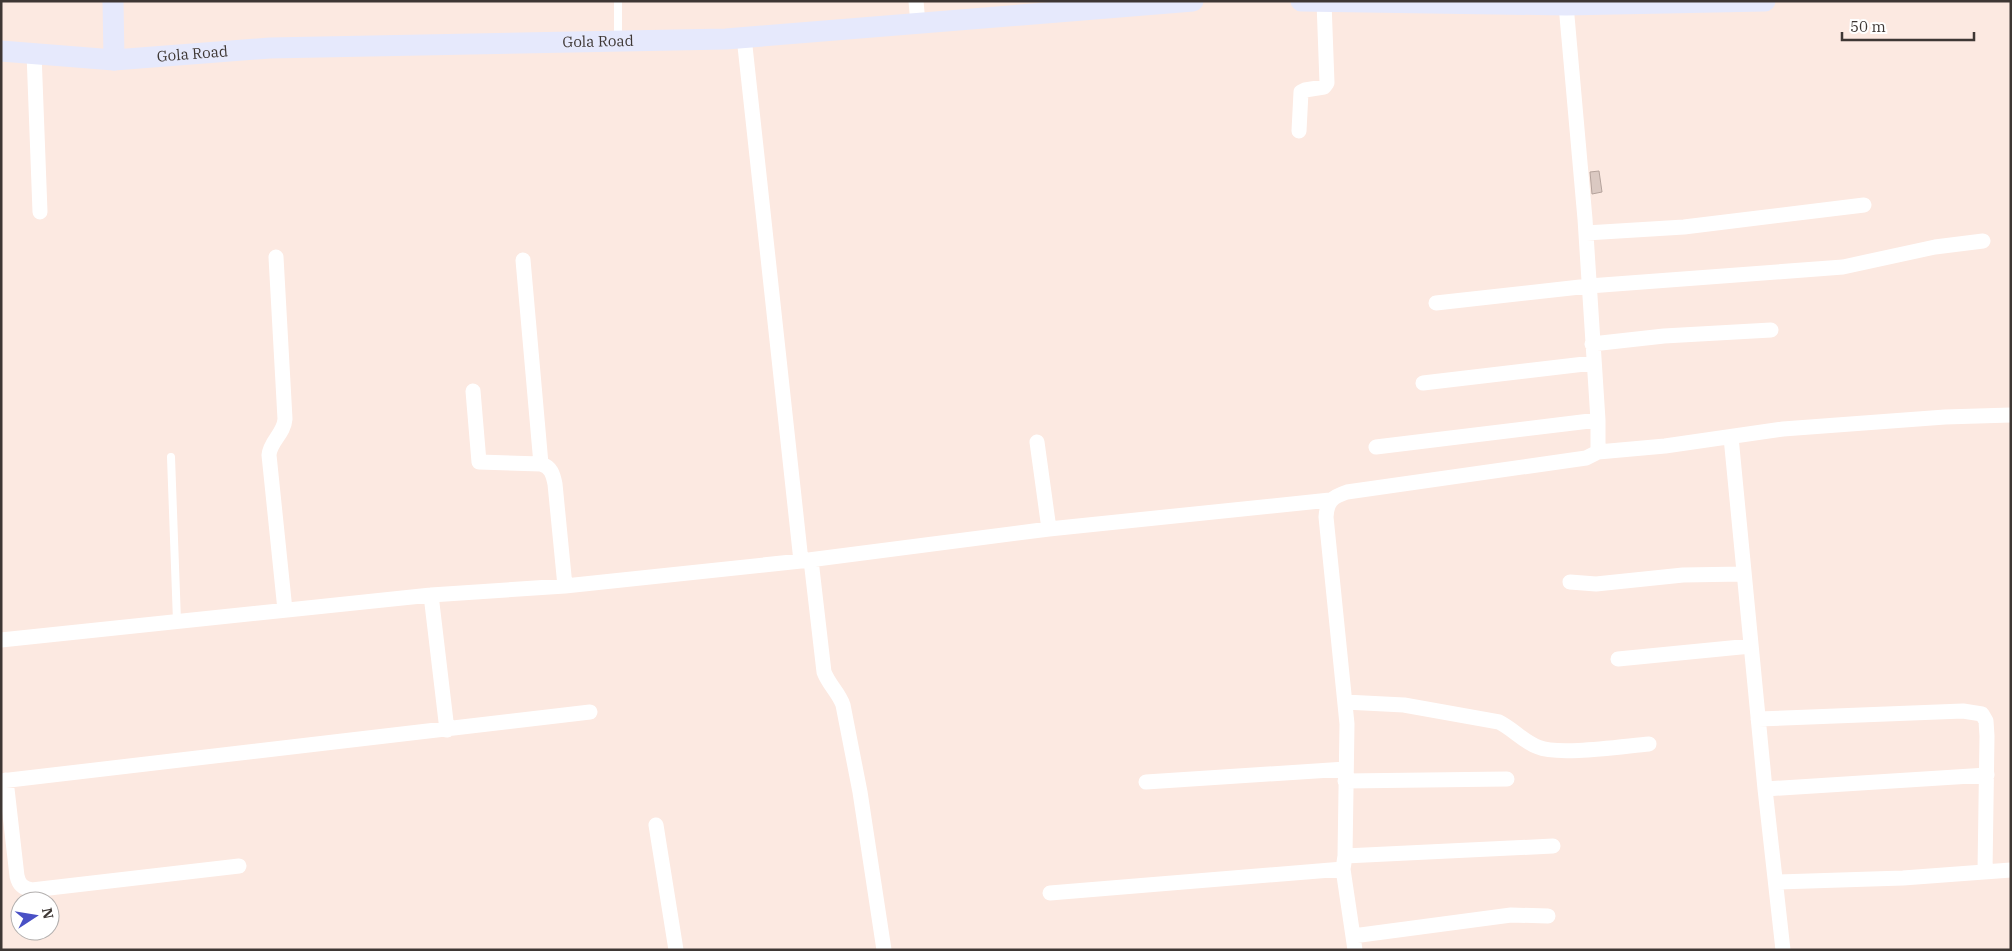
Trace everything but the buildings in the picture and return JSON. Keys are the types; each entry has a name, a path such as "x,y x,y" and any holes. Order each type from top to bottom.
{"street":[{"path":"113,1 114,60"},
{"path":"916,1 918,24"},
{"name":"Gola Road","path":"1,51 114,60 270,48 744,38 1193,1"},
{"path":"1300,1 1566,5 1765,1"},
{"path":"1299,131 1301,92 1324,87 1327,83 1324,2"},
{"path":"1566,5 1586,232 1598,420 1598,452"},
{"path":"744,38 806,560 824,672 843,705 860,792 884,950"},
{"path":"34,53 40,212"},
{"path":"1586,232 1684,227 1864,205"},
{"path":"1436,303 1589,286 1843,267 1935,248 1983,241"},
{"path":"276,257 285,419 282,430 271,445 269,455 286,610"},
{"path":"523,260 541,464"},
{"path":"1592,344 1664,336 1771,330"},
{"path":"1423,383 1593,363"},
{"path":"473,391 480,462 541,464 550,468 554,475 565,586"},
{"path":"1,640 431,595 565,586 806,560 1049,529 1330,500 1347,492 1586,458 1598,452 1664,446 1792,428 1945,417 2011,415"},
{"path":"1376,447 1598,420"},
{"path":"1731,437 1765,789 1783,950"},
{"path":"1037,442 1049,529"},
{"path":"1330,500 1327,505 1326,517 1347,724 1344,862 1354,943 1511,915 1548,916"},
{"path":"1570,582 1596,584 1683,575 1744,574"},
{"path":"431,595 447,730"},
{"path":"1618,659 1751,646"},
{"path":"1345,702 1404,704 1499,722 1510,727 1535,746 1544,750 1562,751 1649,744"},
{"path":"239,866 32,890 26,889 19,883 17,876 3,781 590,712"},
{"path":"1758,719 1888,713 1975,712 1982,714 1986,720 1985,872"},
{"path":"1146,782 1346,775 1507,779"},
{"path":"1765,789 1987,775"},
{"path":"656,825 676,950"},
{"path":"1050,893 1344,862 1554,846"},
{"path":"1776,882 1903,878 2011,870"}],"lane":[{"path":"618,1 618,42"},
{"path":"171,457 177,621"}]}
